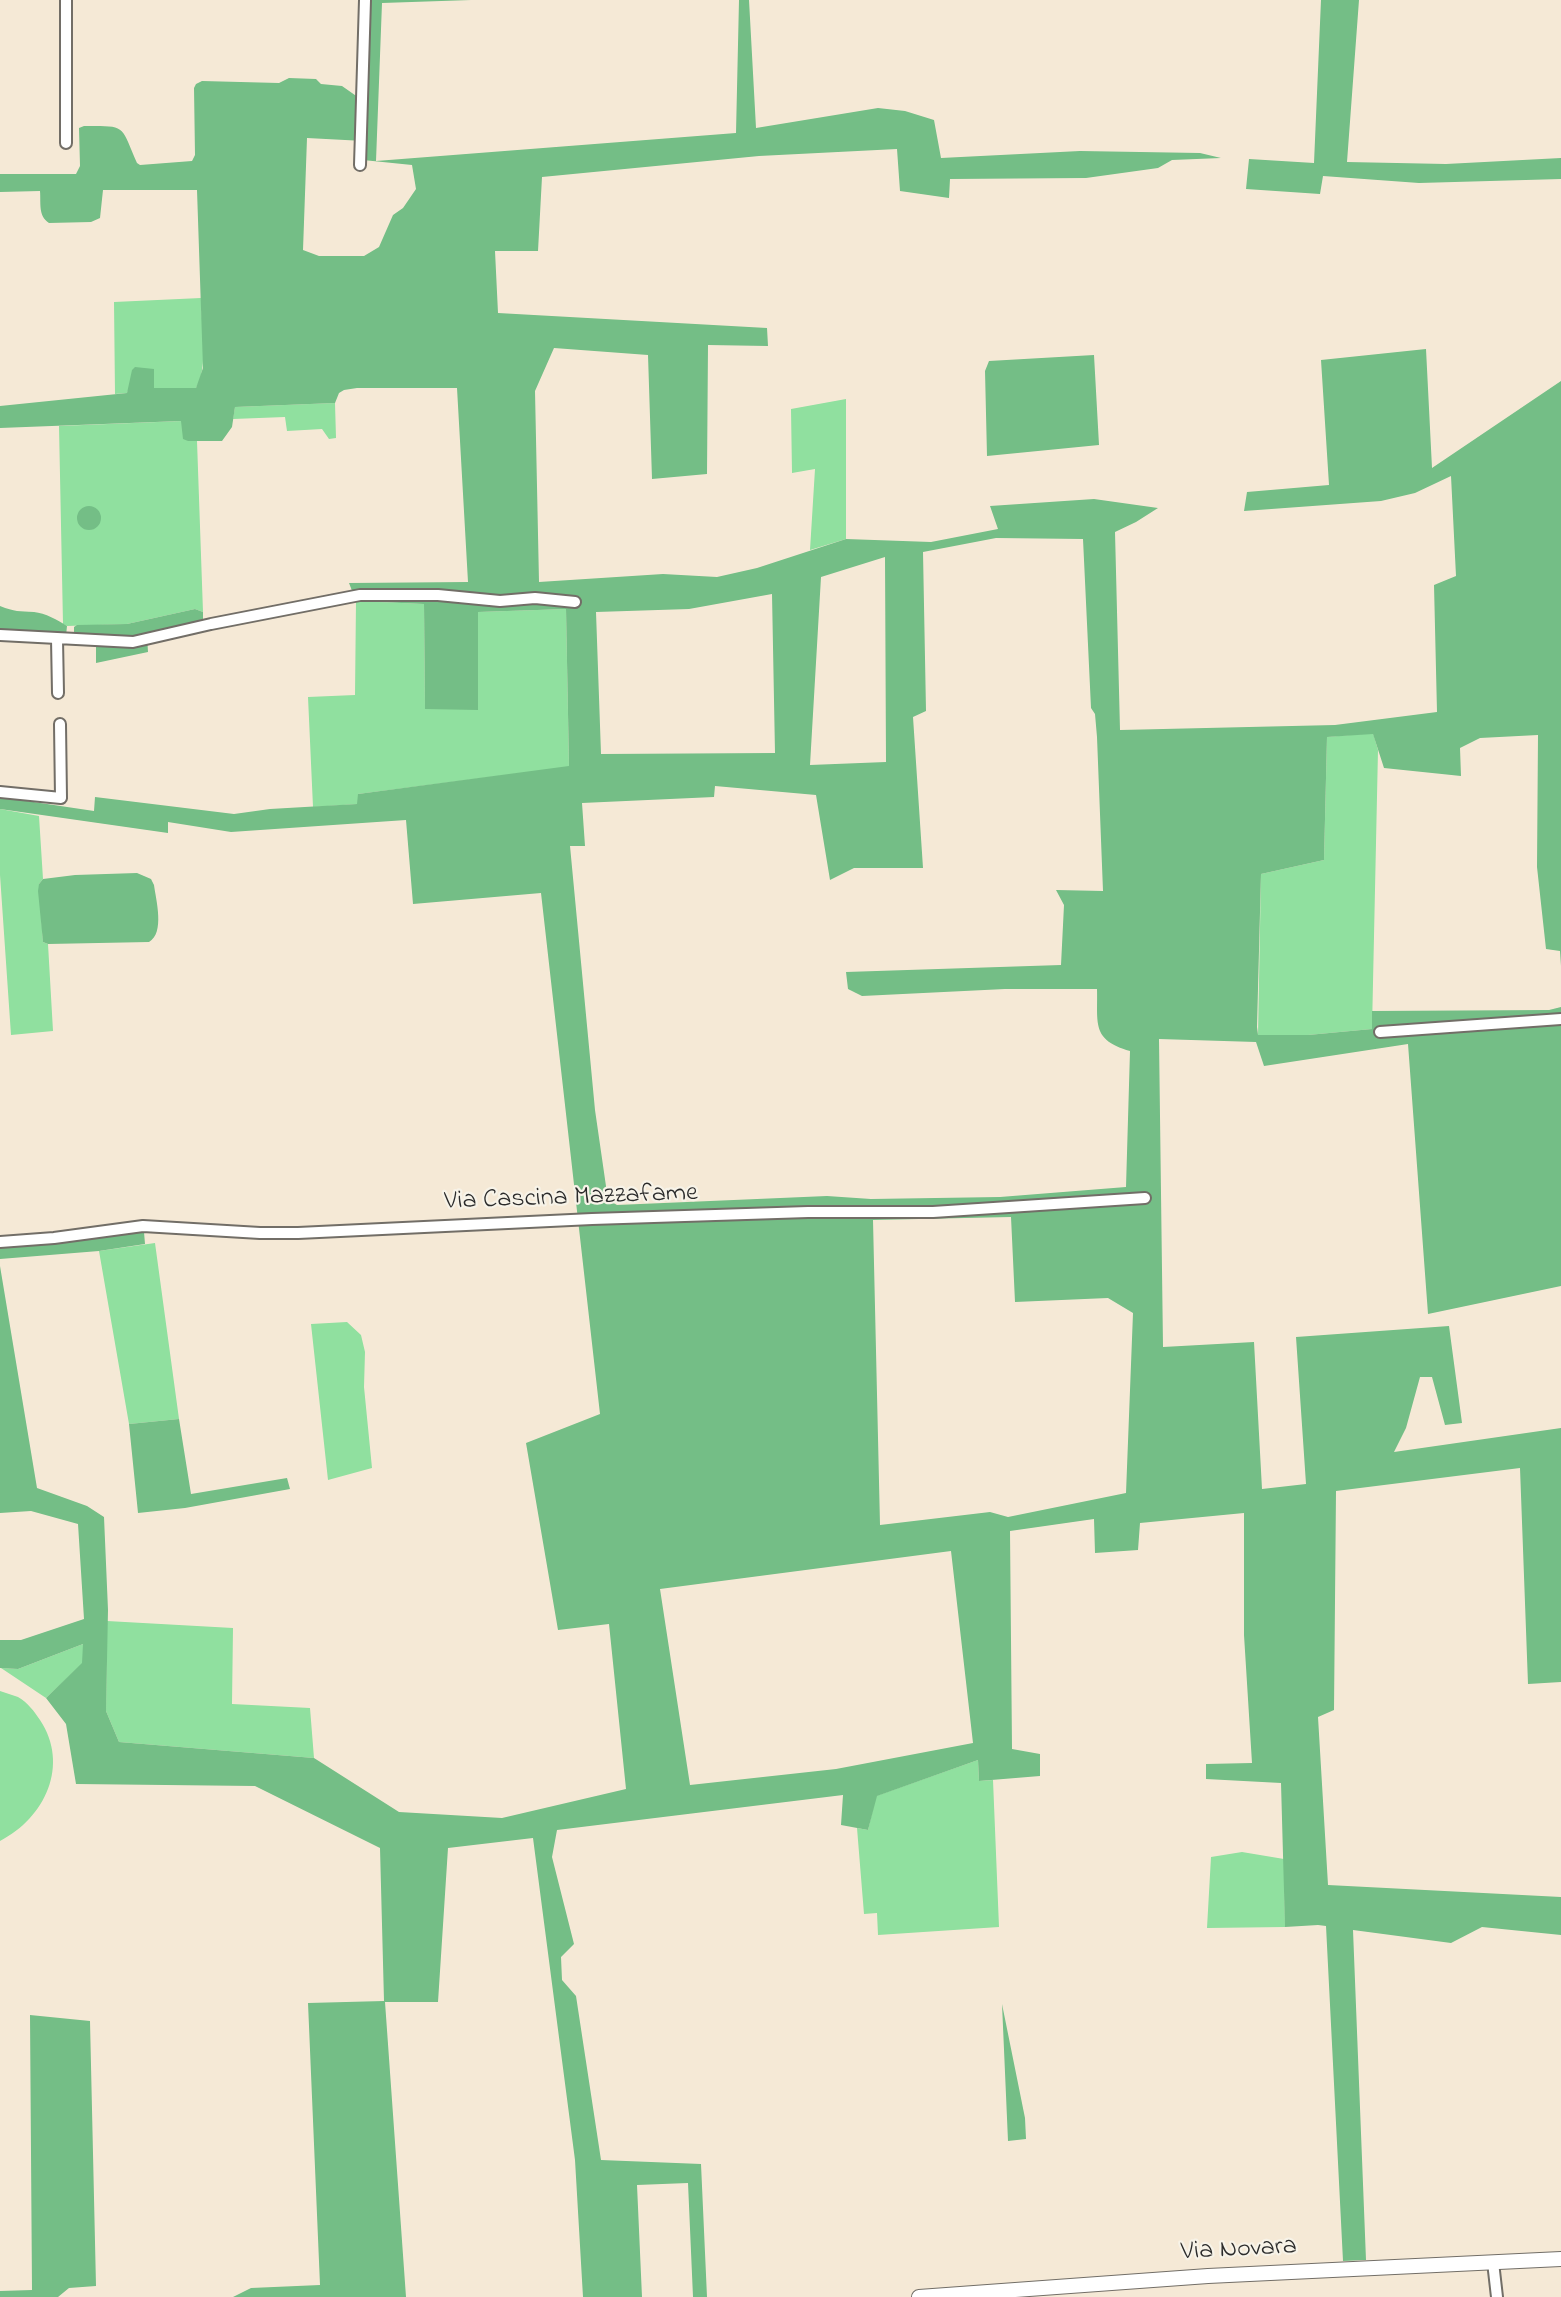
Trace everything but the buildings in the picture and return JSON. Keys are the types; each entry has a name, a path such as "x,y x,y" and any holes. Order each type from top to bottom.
{"street":[{"path":"66,0 66,143"},
{"path":"360,165 365,0"},
{"path":"0,635 135,642 355,595 444,595 500,601 535,598 575,602"},
{"path":"57,639 58,693"},
{"path":"0,792 61,798 60,724"},
{"path":"1380,1032 1561,1019"},
{"name":"Via Cascina Mazzafame","path":"0,1242 54,1238 143,1226 298,1233 808,1212 933,1212 1145,1198"},
{"name":"Via Novara","path":"919,2297 958,2296 1208,2276 1561,2259"},
{"path":"1493,2262 1497,2297"}],"green space":[{"path":"369,0 471,0 382,3 376,161 736,133 739,0 749,0 756,128 878,108 905,111 934,120 941,158 1080,151 1200,153 1221,158 1172,160 1158,168 1086,178 950,179 949,198 900,191 897,149 759,156 542,177 538,251 495,251 498,313 767,328 768,346 708,345 707,474 652,479 648,355 554,348 535,391 539,582 663,574 717,577 757,568 846,539 931,542 998,529 990,506 1094,499 1158,508 1115,532 1120,730 1335,725 1437,712 1434,585 1456,576 1451,476 1415,493 1381,501 1244,511 1247,492 1329,485 1321,360 1426,349 1432,468 1561,381 1561,966 1560,951 1546,949 1537,867 1538,735 1480,738 1460,748 1461,776 1384,768 1373,734 1327,737 1324,860 1261,874 1257,1027 1258,1035 1308,1035 1372,1029 1372,1011 1549,1010 1561,1007 1561,1286 1428,1314 1408,1044 1264,1066 1256,1042 1159,1039 1163,1347 1254,1342 1262,1489 1306,1484 1296,1337 1449,1326 1462,1423 1445,1425 1432,1377 1420,1377 1406,1428 1394,1452 1561,1428 1561,1682 1528,1684 1520,1468 1336,1491 1334,1710 1318,1717 1328,1885 1561,1897 1561,1935 1482,1927 1451,1943 1353,1930 1366,2260 1343,2261 1326,1926 1285,1927 1281,1783 1206,1779 1206,1764 1252,1763 1244,1635 1244,1513 1140,1523 1138,1550 1095,1553 1094,1519 1010,1531 1012,1749 1040,1754 1040,1776 979,1781 978,1760 877,1796 868,1830 841,1825 843,1795 557,1830 552,1857 574,1944 561,1957 562,1980 576,1996 601,2160 701,2164 707,2297 693,2297 688,2183 637,2185 642,2297 583,2297 575,2160 533,1838 448,1848 438,2002 385,2002 406,2297 233,2297 251,2288 320,2285 308,2003 384,2001 380,1848 255,1786 76,1784 66,1724 46,1698 82,1663 83,1644 18,1669 0,1668 0,1640 21,1640 84,1619 78,1524 31,1511 0,1513 0,1266 37,1488 87,1506 104,1517 108,1610 106,1711 119,1742 314,1758 399,1812 502,1818 626,1789 609,1624 558,1630 526,1443 600,1414 541,893 413,904 406,820 231,832 168,822 168,833 0,809 0,797 94,811 95,797 234,814 270,809 357,804 358,794 569,766 566,609 478,612 478,710 425,709 424,604 356,601 349,583 468,582 457,388 357,388 339,393 335,403 235,407 232,427 222,441 183,439 181,421 0,428 0,406 127,393 132,370 135,367 154,369 154,388 196,388 203,368 197,190 103,190 100,218 91,222 49,223 43,217 40,191 0,192 0,174 76,174 80,166 79,128 84,126 108,126 120,130 140,165 192,161 195,155 194,88 202,81 279,83 289,78 316,79 321,84 342,86 362,100","holes":["307,138 364,141 363,160 412,165 416,189 403,208 393,215 379,247 364,256 319,256 303,250","996,538 1083,539 1091,708 1095,714 1097,737 1103,891 1056,890 1064,905 1061,965 846,972 848,989 862,996 1005,989 1097,989 1099,1029 1103,1036 1117,1047 1130,1051 1126,1187 1000,1197 871,1199 827,1196 617,1205 608,1200 595,1110 570,846 585,846 582,803 714,797 715,786 816,795 830,880 854,868 923,868 913,717 926,711 923,552","885,557 886,762 810,765 821,577","772,594 775,753 601,754 596,612 689,609","1011,1217 1015,1302 1108,1298 1133,1313 1126,1493 1008,1517 990,1512 880,1525 873,1220","951,1551 973,1743 836,1769 690,1785 660,1589"]},
{"path":"1321,0 1359,0 1347,162 1446,164 1561,158 1561,179 1419,183 1323,176 1320,194 1246,189 1249,159 1314,163"},
{"path":"201,298 203,357 200,380 196,388 129,388 127,393 115,394 114,302"},
{"path":"1094,355 1099,445 987,456 985,371 989,361"},
{"path":"846,399 846,539 810,550 815,469 792,473 791,409"},
{"path":"335,403 336,438 329,439 322,429 287,431 285,417 233,419 235,407"},
{"path":"182,421 188,441 197,441 203,612 195,609 127,624 67,626 63,624 59,426"},
{"path":"89,506 98,509 101,518 98,527 89,530 80,527 77,518 80,509"},
{"path":"356,601 424,604 425,708 478,709 478,612 566,609 569,767 358,794 358,804 313,807 308,697 355,695"},
{"path":"0,606 51,617 67,626 66,636 0,632"},
{"path":"195,609 203,612 203,623 147,636 148,652 96,663 96,637 74,634 74,627 77,625 127,624"},
{"path":"1373,733 1378,750 1372,1029 1308,1035 1258,1035 1261,874 1324,860 1327,737"},
{"path":"0,809 39,816 43,879 39,884 43,942 48,944 53,1031 11,1035 0,875"},
{"path":"137,873 151,879 158,907 157,931 149,942 48,944 43,942 38,891 43,879 75,875"},
{"path":"144,1232 145,1244 99,1251 0,1259 0,1247"},
{"path":"155,1243 179,1419 129,1424 99,1251"},
{"path":"347,1322 361,1335 365,1352 364,1387 372,1468 328,1480 311,1324"},
{"path":"179,1419 191,1494 287,1478 290,1489 185,1508 138,1513 129,1424"},
{"path":"107,1621 233,1628 232,1704 310,1708 314,1758 119,1742 106,1711"},
{"path":"83,1644 83,1663 46,1698 1,1668 18,1669"},
{"path":"0,1691 18,1697 33,1710 49,1737 53,1755 48,1789 40,1804 29,1819 0,1841"},
{"path":"978,1760 979,1781 993,1780 999,1927 878,1935 877,1913 864,1914 857,1828 868,1830 876,1796"},
{"path":"1242,1852 1284,1859 1285,1927 1207,1928 1211,1857"},
{"path":"1002,2004 1025,2118 1026,2139 1008,2141"},
{"path":"30,2015 90,2021 96,2286 69,2288 58,2297 0,2297 0,2291 32,2290"}]}
